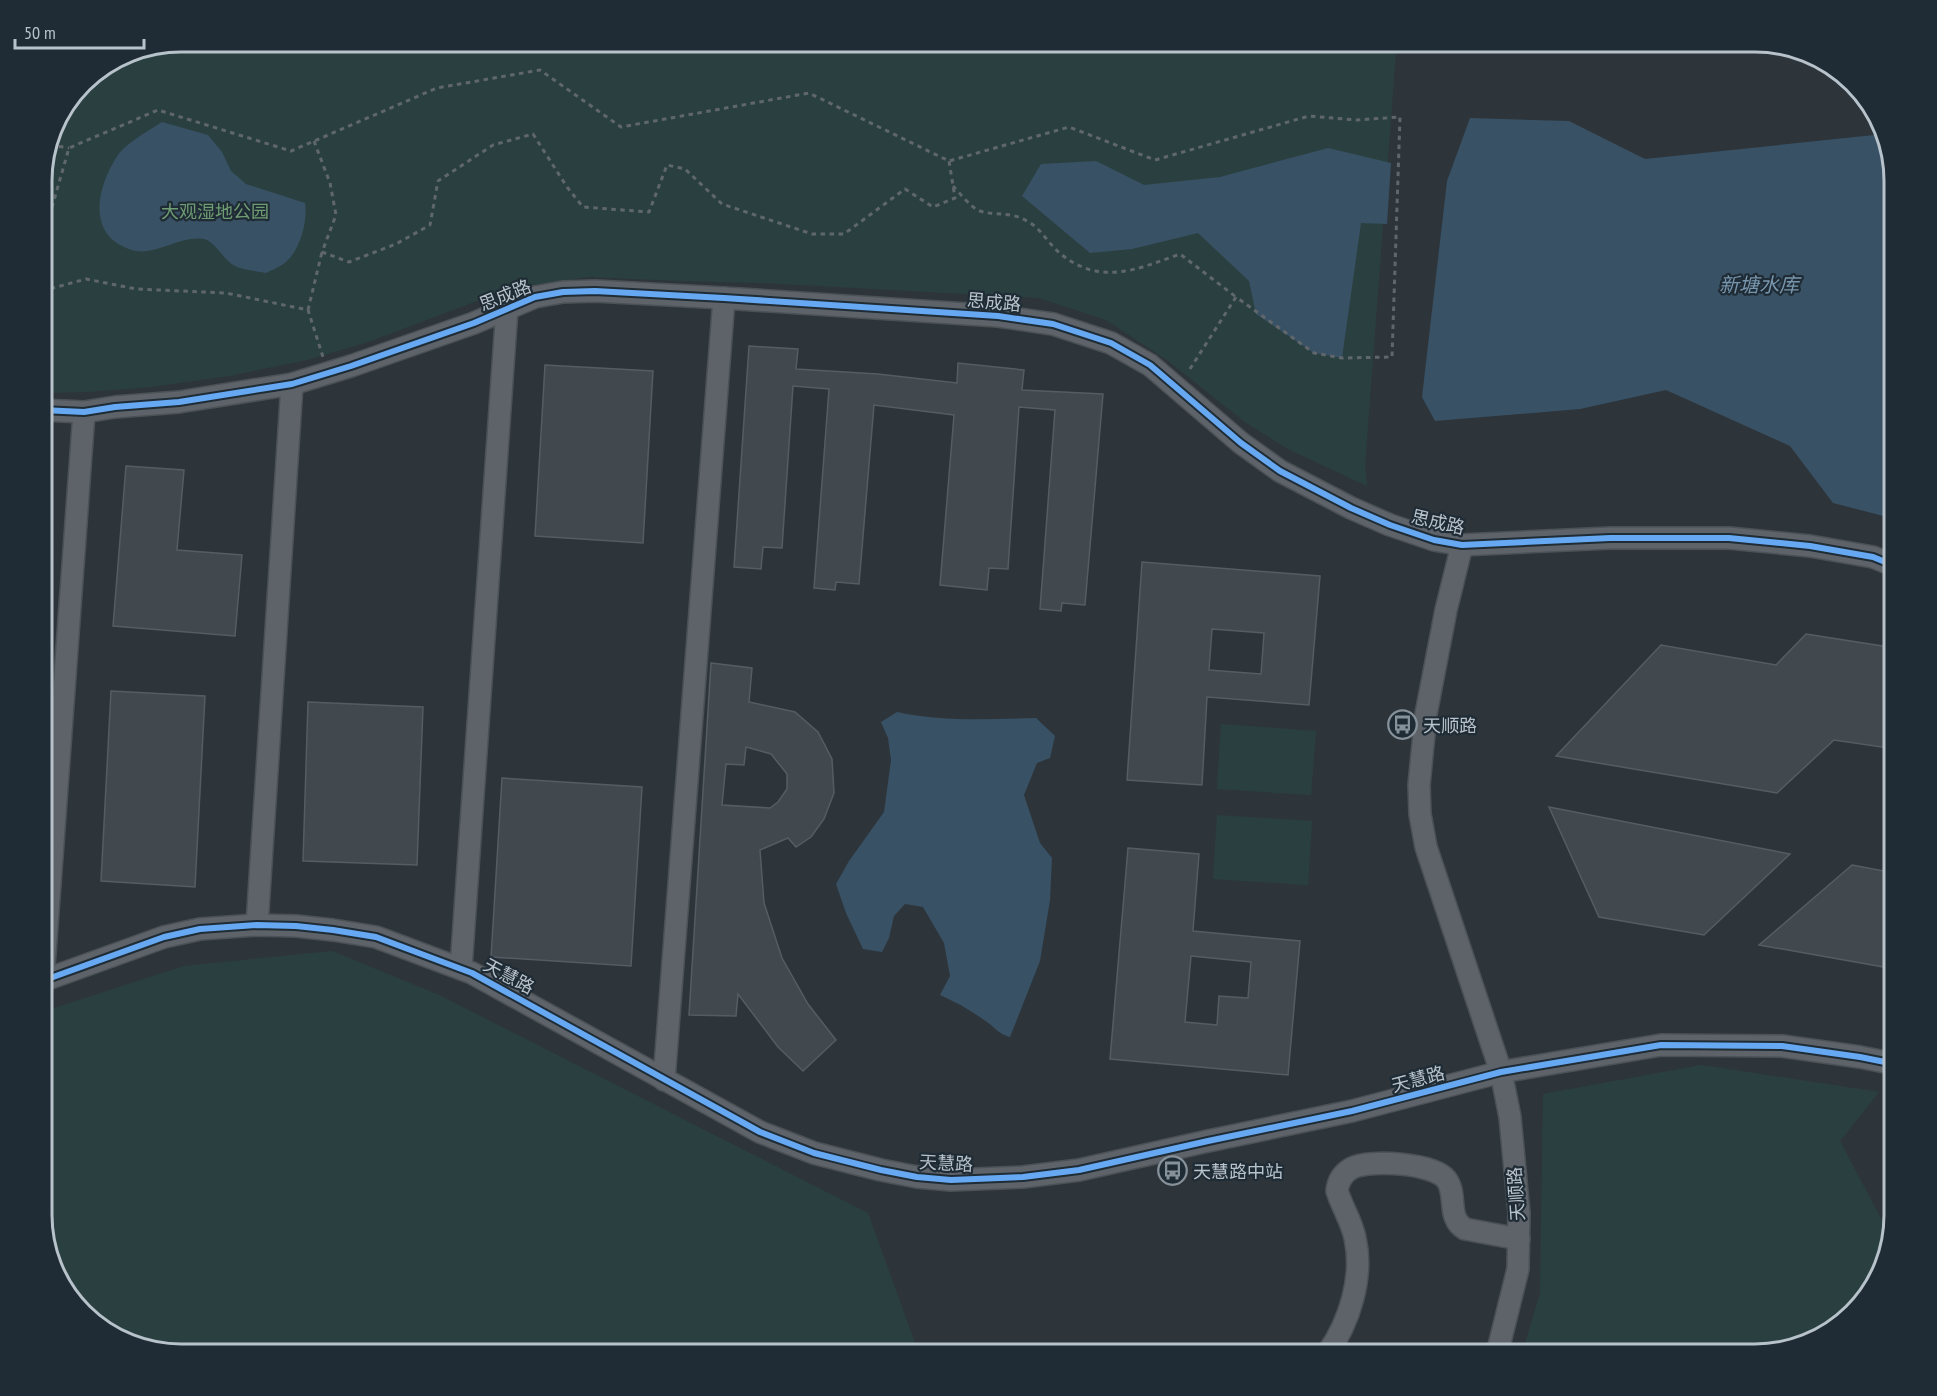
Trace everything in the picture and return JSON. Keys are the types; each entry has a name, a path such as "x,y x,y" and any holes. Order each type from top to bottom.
{"street":[{"name":"思成路","path":"53,411 84,412 179,402 292,384 328,374 464,327 535,297 563,292 595,291 724,298 998,316 1053,324 1111,343 1150,365 1241,443 1280,471 1351,508 1390,525 1434,540 1462,545 1610,538 1730,538 1832,549 1873,557 1884,562"},
{"path":"664,1080 724,298"},
{"path":"461,968 507,308"},
{"path":"257,925 292,384"},
{"path":"53,842 84,412"},
{"name":"天顺路","path":"1462,545 1446,610 1426,714 1420,775 1420,814 1426,847 1501,1072 1510,1117 1519,1213 1518,1269 1500,1343"},
{"name":"天慧路","path":"53,977 164,937 200,929 257,925 333,930 376,938 461,968 502,988 760,1132 814,1153 917,1177 974,1180 1079,1170 1352,1111 1501,1072 1661,1045 1782,1046 1884,1062"},
{"path":"1334,1343 1341,1332 1353,1297 1358,1261 1355,1237 1337,1191 1342,1176 1353,1168 1361,1165 1428,1168 1447,1180 1454,1217 1458,1225 1465,1229 1519,1239"}],"path":[{"path":"58,146 69,148 158,110 291,151 437,88 540,69 621,128 809,93 950,161 1069,127 1155,160 1309,116 1356,120 1400,117 1392,357 1342,358 1314,353 1180,254 1142,268 1109,274 1087,269 1062,255 1032,224 1013,214 979,211 953,186"},
{"path":"322,252 349,262 405,239 430,225 438,181 493,145 533,134 567,187 584,207 649,212 667,165 685,169 722,204 812,234 844,234 904,189 933,207 955,198 950,161"},
{"path":"314,141 330,183 336,215 322,252 308,310 328,374"},
{"path":"53,204 69,148"},
{"path":"53,288 86,279 136,289 226,292 308,310"},
{"path":"1177,388 1236,297"}],"green space":[{"name":"大观湿地公园","path":"182,52 1396,52 1365,465 1367,486 1288,449 1245,422 1167,360 1106,320 1039,298 763,283 587,277 511,288 368,342 307,360 229,376 150,387 53,393 54,165 62,132 85,96 110,74 140,59"},
{"path":"1221,724 1316,731 1311,795 1217,789"},
{"path":"1217,815 1312,821 1308,885 1213,879"},
{"path":"332,951 439,995 868,1213 915,1343 182,1343 148,1339 132,1334 103,1317 79,1293 62,1264 55,1240 53,1223 53,1008 184,966"},
{"path":"1702,1065 1879,1092 1840,1141 1884,1224 1878,1256 1867,1279 1847,1306 1834,1317 1797,1337 1781,1341 1764,1343 1525,1343 1540,1293 1543,1094"}],"water":[{"name":"新塘水库","path":"1470,118 1569,121 1645,159 1876,135 1884,173 1884,516 1833,503 1790,446 1666,390 1580,409 1435,421 1422,397 1447,181"},
{"path":"162,122 208,135 222,152 231,171 246,184 305,203 302,234 296,249 287,261 266,273 235,266 204,239 186,240 159,249 141,251 132,250 117,243 107,234 101,222 100,209 101,195 111,167 127,146"},
{"path":"1328,148 1391,163 1387,224 1361,223 1342,358 1314,353 1256,314 1249,281 1198,233 1132,249 1090,253 1022,196 1041,164 1096,161 1144,185 1220,177"},
{"path":"897,712 949,719 1036,718 1055,736 1050,758 1037,763 1024,795 1040,843 1052,858 1050,900 1040,961 1010,1037 970,1010 940,995 950,976 944,943 923,907 905,904 894,916 889,938 882,952 863,949 846,913 836,884 849,861 884,812 891,760 888,738 881,722"}],"building":[{"path":"749,346 798,349 796,369 878,374 957,383 958,363 1024,370 1022,390 1103,394 1085,605 1062,603 1061,611 1040,609 1055,410 1019,407 1008,569 989,568 987,590 940,585 954,415 874,405 859,584 836,582 835,590 814,588 829,389 793,386 782,548 763,547 761,569 734,567"},
{"path":"545,365 653,371 643,543 535,536"},
{"path":"126,466 184,470 177,550 242,555 235,636 113,626"},
{"path":"1142,562 1320,576 1309,705 1207,697 1202,785 1127,780","holes":["1212,629 1264,633 1261,674 1209,670"]},
{"path":"1806,634 1884,646 1884,747 1834,740 1777,793 1556,756 1661,645 1776,665"},
{"path":"711,663 752,668 749,702 795,712 818,732 832,759 834,793 824,819 811,837 796,847 788,838 760,850 764,903 782,958 808,1004 836,1040 803,1071 778,1047 738,994 736,1016 689,1015","holes":["746,747 771,754 787,774 787,789 778,802 770,808 722,805 726,764 744,765"]},
{"path":"111,691 205,696 195,887 101,881"},
{"path":"308,702 423,707 417,865 303,861"},
{"path":"502,778 642,787 631,966 491,957"},
{"path":"1549,807 1790,854 1704,935 1599,917"},
{"path":"1128,848 1199,854 1193,931 1300,941 1288,1075 1110,1059","holes":["1191,956 1251,962 1248,998 1219,996 1217,1025 1185,1022"]},
{"path":"1852,865 1884,871 1884,967 1759,945"}],"cycle path":[{"path":"53,411 84,412 179,402 292,384 474,323 535,297 563,292 595,291 724,298 998,316 1053,324 1111,343 1150,365 1241,443 1280,471 1351,508 1390,525 1434,540 1462,545 1610,538 1729,538 1810,546 1873,557 1884,562"},
{"path":"53,977 164,937 200,929 257,925 296,926 376,937 472,973 760,1132 814,1153 881,1170 917,1177 951,1180 1023,1177 1079,1170 1352,1111 1501,1072 1661,1045 1782,1046 1884,1062"}],"place":[{"name":"天顺路","path":"1402,725"},
{"name":"天慧路中站","path":"1172,1171"}]}
